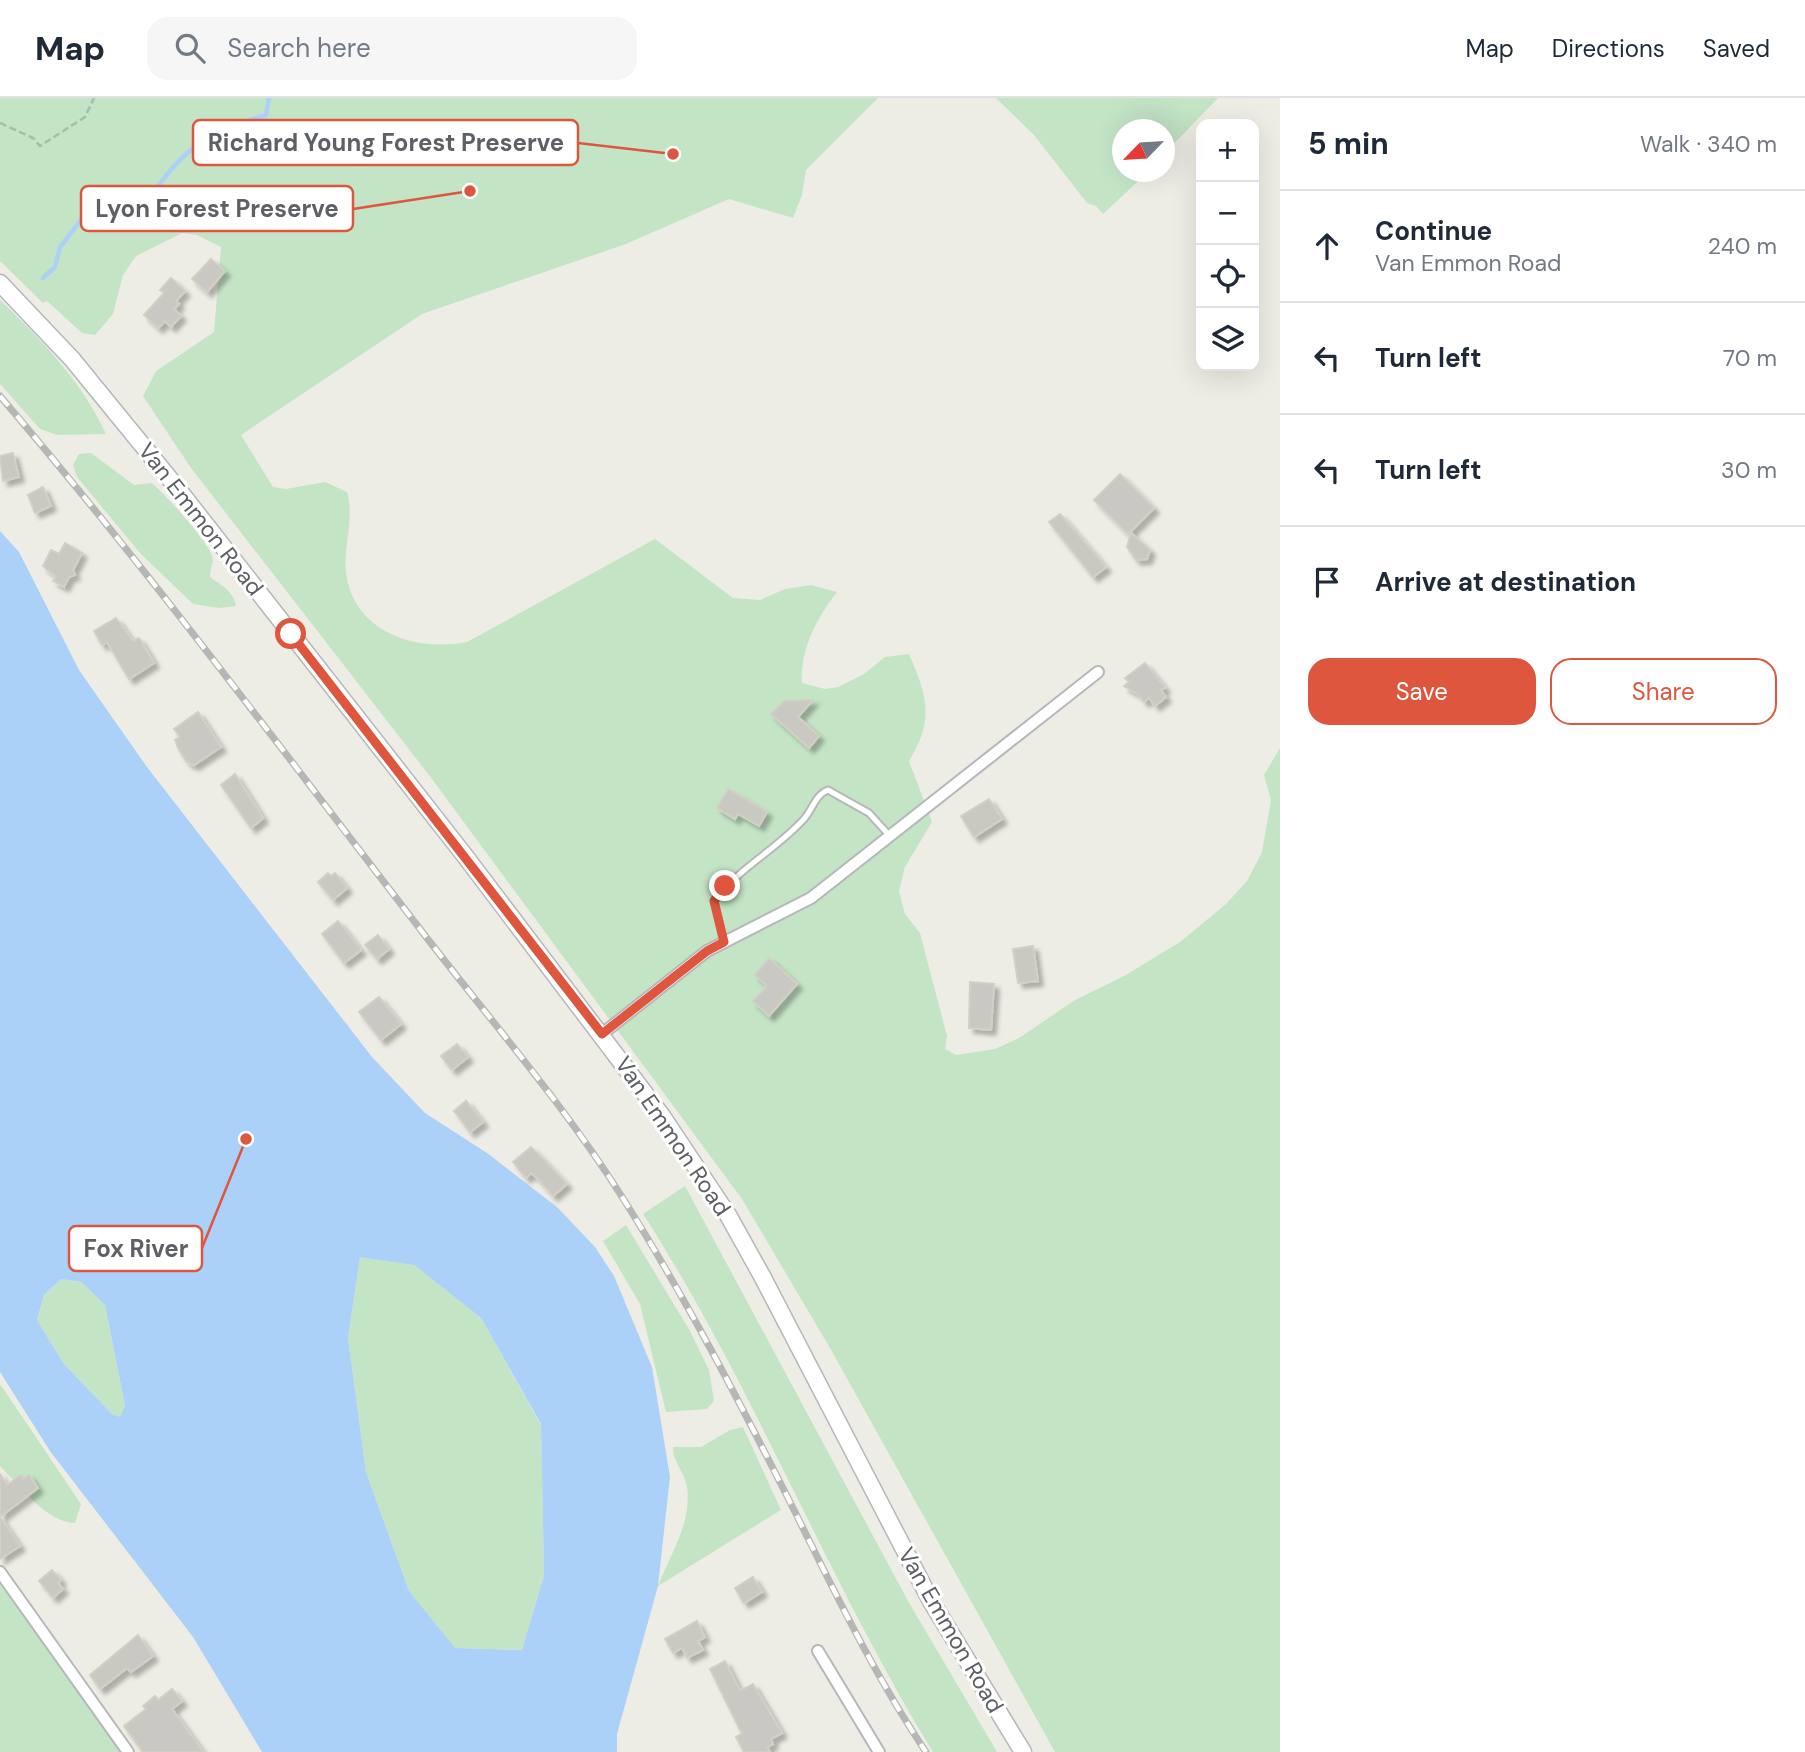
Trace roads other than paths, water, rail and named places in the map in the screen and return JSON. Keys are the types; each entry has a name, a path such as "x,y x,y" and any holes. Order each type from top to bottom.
{"street":[{"name":"Van Emmon Road","path":"0,283 72,359 141,443 602,1034 662,1116 728,1215 814,1371 931,1601 1023,1752"},
{"path":"602,1034 707,951 811,898 1098,672"},
{"path":"0,1572 128,1752"},
{"path":"818,1651 879,1752"}],"lane":[{"path":"724,942 714,901 725,886 804,818 820,793 828,790 869,813 889,835"}],"water":[{"path":"0,531 19,552 79,670 147,767 372,1057 425,1113 487,1153 557,1207 595,1247 614,1276 652,1367 670,1477 658,1586 617,1734 617,1752 262,1752 193,1637 50,1451 0,1372","holes":["360,1257 414,1265 481,1318 541,1424 544,1575 522,1650 455,1648 409,1591 366,1472 348,1338","61,1279 81,1282 105,1305 125,1406 120,1417 112,1414 64,1364 37,1320 44,1295"]}],"waterway":[{"path":"43,278 55,267 60,247 92,206 108,210 121,219 141,205 192,149 222,131 266,115 269,98"}],"railway":[{"path":"0,396 213,660 601,1164 689,1310 870,1659 926,1752"}],"place":[{"name":"Richard Young Forest Preserve","path":"673,154"},
{"name":"Lyon Forest Preserve","path":"470,191"},
{"name":"Fox River","path":"246,1139"}]}
